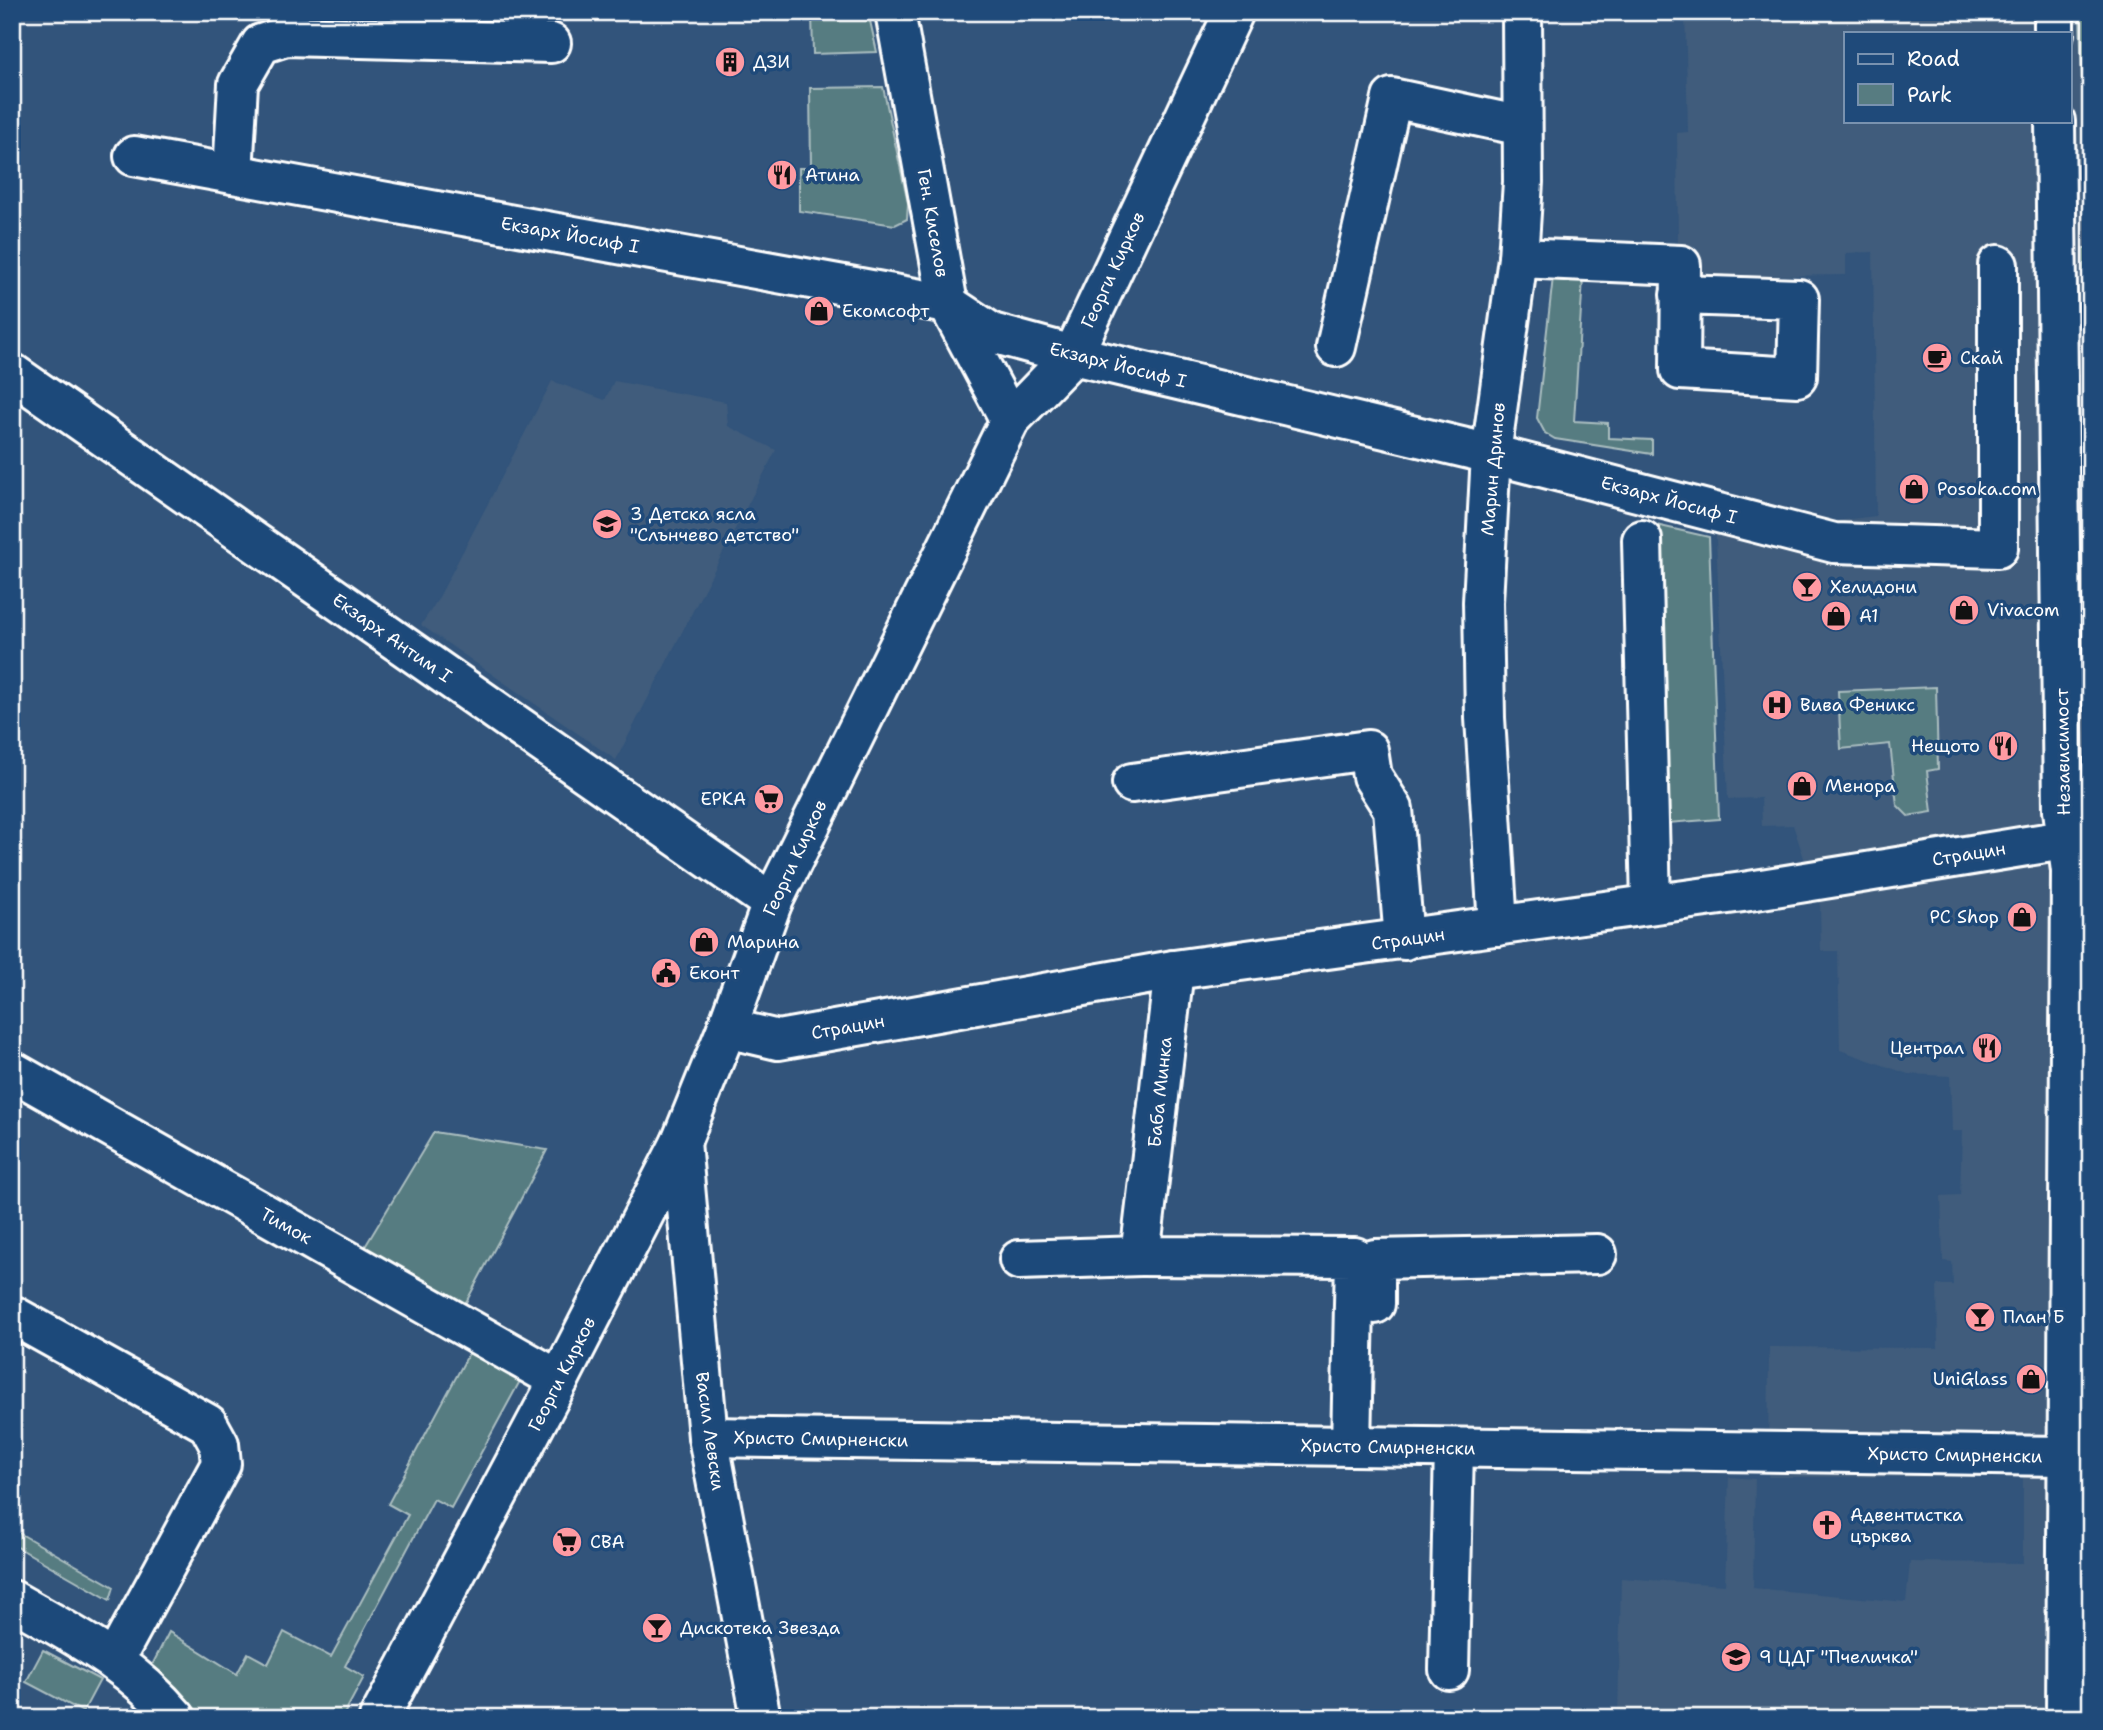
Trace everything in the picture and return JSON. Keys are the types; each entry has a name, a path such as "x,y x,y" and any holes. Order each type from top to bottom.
{"street":[{"name":"Ген. Киселов","path":"895,12 948,304 1010,420"},
{"name":"Георги Кирков","path":"379,1718 559,1380 681,1142 727,1028 772,903 1010,420 1073,355 1234,12"},
{"name":"Марин Дринов","path":"1498,926 1485,718 1483,602 1491,454 1518,258 1523,182 1522,12"},
{"path":"2054,12 2054,32"},
{"path":"233,174 238,84 261,44 286,36 551,43"},
{"path":"1336,346 1392,98 1522,126"},
{"name":"Независимост","path":"2055,122 2078,838 2071,871 2066,1718"},
{"name":"Екзарх Йосиф I","path":"134,156 948,304 992,333 1073,355 1491,454 1834,543 1998,548 1998,265"},
{"path":"1518,258 1681,265 1680,296"},
{"name":"Екзарх Антим I","path":"12,373 772,903"},
{"path":"1642,540 1651,904"},
{"path":"1132,783 1368,750 1372,776 1393,809 1404,940"},
{"name":"Страцин","path":"727,1028 778,1040 1174,970 1743,892 2078,838"},
{"name":"Баба Минка","path":"1140,1256 1147,1215 1174,970"},
{"name":"Тимок","path":"12,1071 559,1380"},
{"name":"Васил Левски","path":"681,1142 708,1437 761,1718"},
{"path":"1362,1446 1376,1259 1597,1254"},
{"path":"1019,1260 1140,1256 1355,1257 1362,1446"},
{"path":"12,1315 208,1424 219,1444 221,1464 115,1659"},
{"name":"Христо Смирненски","path":"708,1437 2067,1456"},
{"path":"1449,1670 1454,1448"},
{"path":"12,1600 115,1659 152,1689 176,1718"}],"shaded area":[{"path":"1685,12 2091,12 2091,1718 1618,1718 1621,1578 1725,1585 1729,1477 1755,1479 1753,1588 1906,1602 1910,1562 2023,1563 2023,1477 1768,1477 1769,1347 1938,1348 1937,1285 1953,1285 1952,1262 1943,1261 1941,1196 1960,1195 1962,1131 1952,1131 1950,1076 1908,1074 1840,1050 1838,951 1821,951 1820,906 1793,825 1762,826 1761,798 1728,799 1714,495 1826,522 1876,516 1873,252 1846,253 1846,275 1698,277 1697,247 1678,247 1677,133 1688,132"},
{"name":"3 Детска ясла \"Слънчево детство\"","path":"552,381 605,400 614,381 726,402 728,426 776,450 616,760 421,625 438,599"}],"green space":[{"path":"812,12 868,12 877,52 813,54"},
{"path":"2080,12 2091,12 2091,119 2088,119 2087,84 2082,83"},
{"path":"883,87 908,203 907,219 895,225 799,211 799,168 811,168 810,88"},
{"path":"2083,248 2091,248 2091,307 2084,307"},
{"path":"1553,277 1583,278 1574,421 1608,423 1608,438 1652,440 1652,454 1555,439 1545,433 1537,418"},
{"path":"2084,326 2091,326 2091,387 2085,387"},
{"path":"2085,405 2091,405 2091,468 2086,469"},
{"path":"1656,525 1709,537 1719,819 1668,823"},
{"path":"1936,687 1938,769 1927,771 1932,812 1908,816 1897,805 1890,744 1841,749 1838,691"},
{"path":"434,1132 547,1150 464,1306 360,1255"},
{"path":"469,1353 520,1381 451,1508 434,1499 345,1666 364,1677 342,1718 194,1718 149,1671 169,1632 237,1674 248,1653 268,1664 284,1632 331,1657 408,1515 388,1504"},
{"path":"12,1529 114,1587 110,1600 12,1544"},
{"path":"43,1650 100,1680 83,1712 26,1682"}],"place":[{"name":"ДЗИ","path":"730,62"},
{"name":"Атина","path":"782,175"},
{"name":"Екомсофт","path":"819,311"},
{"name":"Скай","path":"1937,358"},
{"name":"Posoka.com","path":"1914,489"},
{"name":"3 Детска ясла \"Слънчево детство\"","path":"607,524"},
{"name":"Хелидони","path":"1807,587"},
{"name":"Vivacom","path":"1964,610"},
{"name":"A1","path":"1836,616"},
{"name":"Вива Феникс","path":"1777,705"},
{"name":"Нещото","path":"2003,746"},
{"name":"Менора","path":"1802,786"},
{"name":"ЕРКА","path":"769,799"},
{"name":"PC Shop","path":"2022,917"},
{"name":"Марина","path":"704,942"},
{"name":"Еконт","path":"666,973"},
{"name":"Централ","path":"1987,1048"},
{"name":"План Б","path":"1980,1317"},
{"name":"UniGlass","path":"2031,1379"},
{"name":"Адвентистка църква","path":"1827,1525"},
{"name":"CBA","path":"567,1542"},
{"name":"Дискотека Звезда","path":"657,1628"},
{"name":"9 ЦДГ \"Пчеличка\"","path":"1736,1657"}]}
